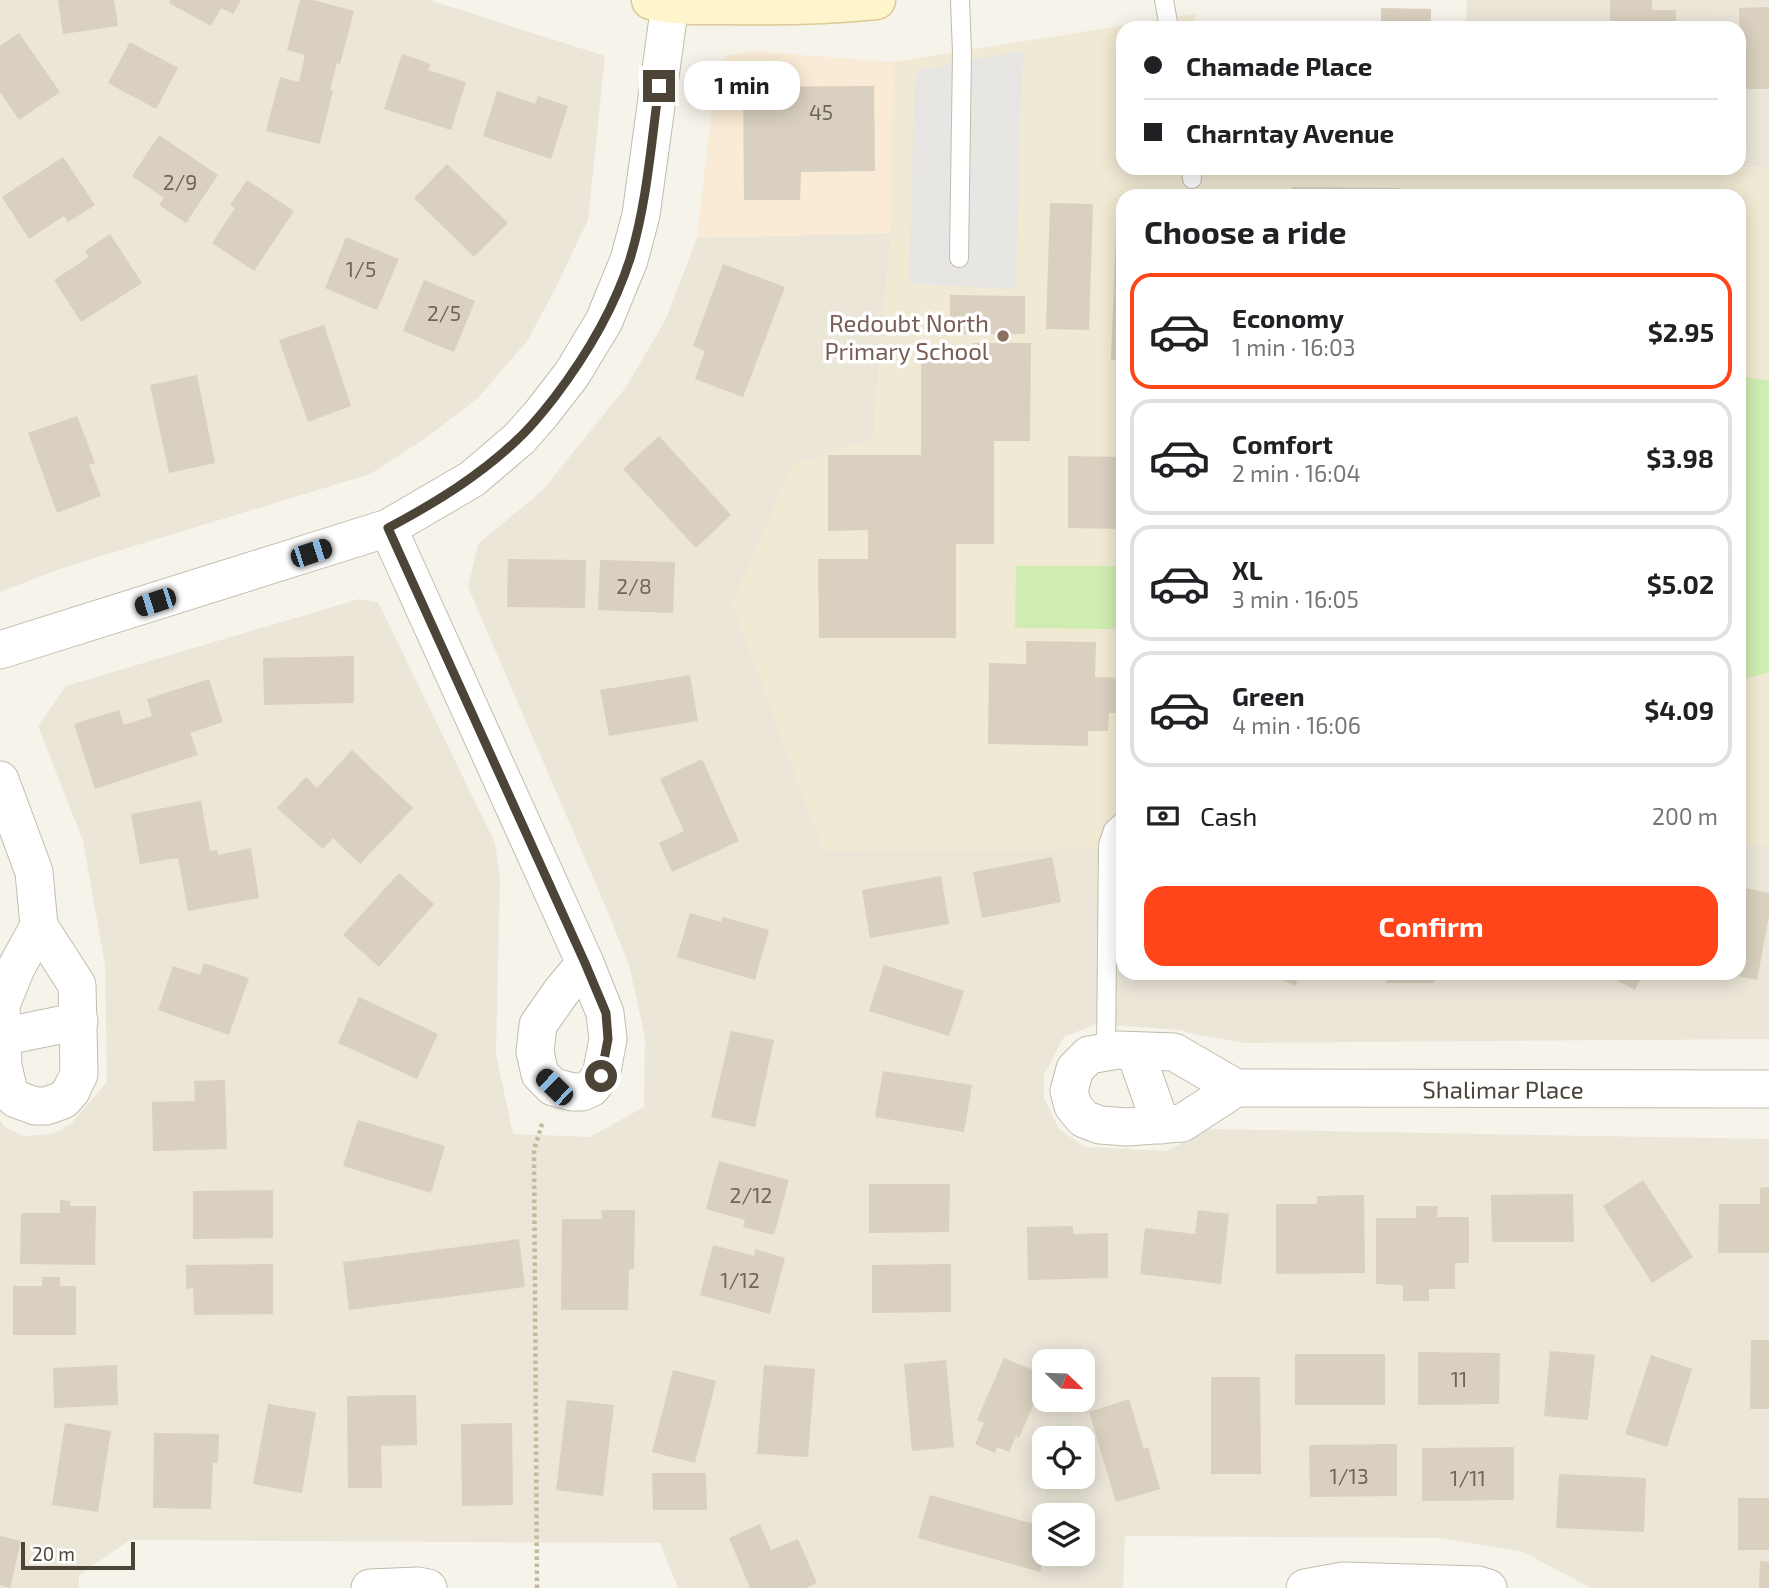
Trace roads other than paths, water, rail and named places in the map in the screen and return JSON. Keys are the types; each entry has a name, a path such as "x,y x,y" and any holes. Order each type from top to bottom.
{"street":[{"path":"0,650 388,528 472,478 520,438 572,374 604,321 629,260 641,215 660,2 761,6 876,0"},
{"path":"388,528 585,963 606,1013 608,1039 601,1076 591,1088 573,1092 554,1087 540,1074 535,1052 538,1025 585,963"},
{"path":"0,780 34,872 39,926 77,985 79,1074 63,1100 46,1106 16,1099 9,1092 3,1066 1,1005 16,968 39,926"},
{"path":"2,1037 79,1021"},
{"path":"1120,1052 1161,1125"},
{"path":"1120,1052 1174,1052 1236,1088 1182,1123 1126,1127 1100,1125 1084,1119 1073,1105 1069,1091 1074,1069 1089,1055 1120,1052"},
{"name":"Shalimar Place","path":"1236,1088 1769,1089"},
{"path":"1305,1588 1343,1581 1478,1585 1488,1588"},
{"path":"370,1588 428,1588"}],"lane":[{"path":"959,258 962,53 960,0"},
{"path":"1164,0 1168,21"},
{"path":"1116,827 1108,845 1120,1052"}],"place":[{"name":"Redoubt North Primary School","path":"1003,336"}]}
